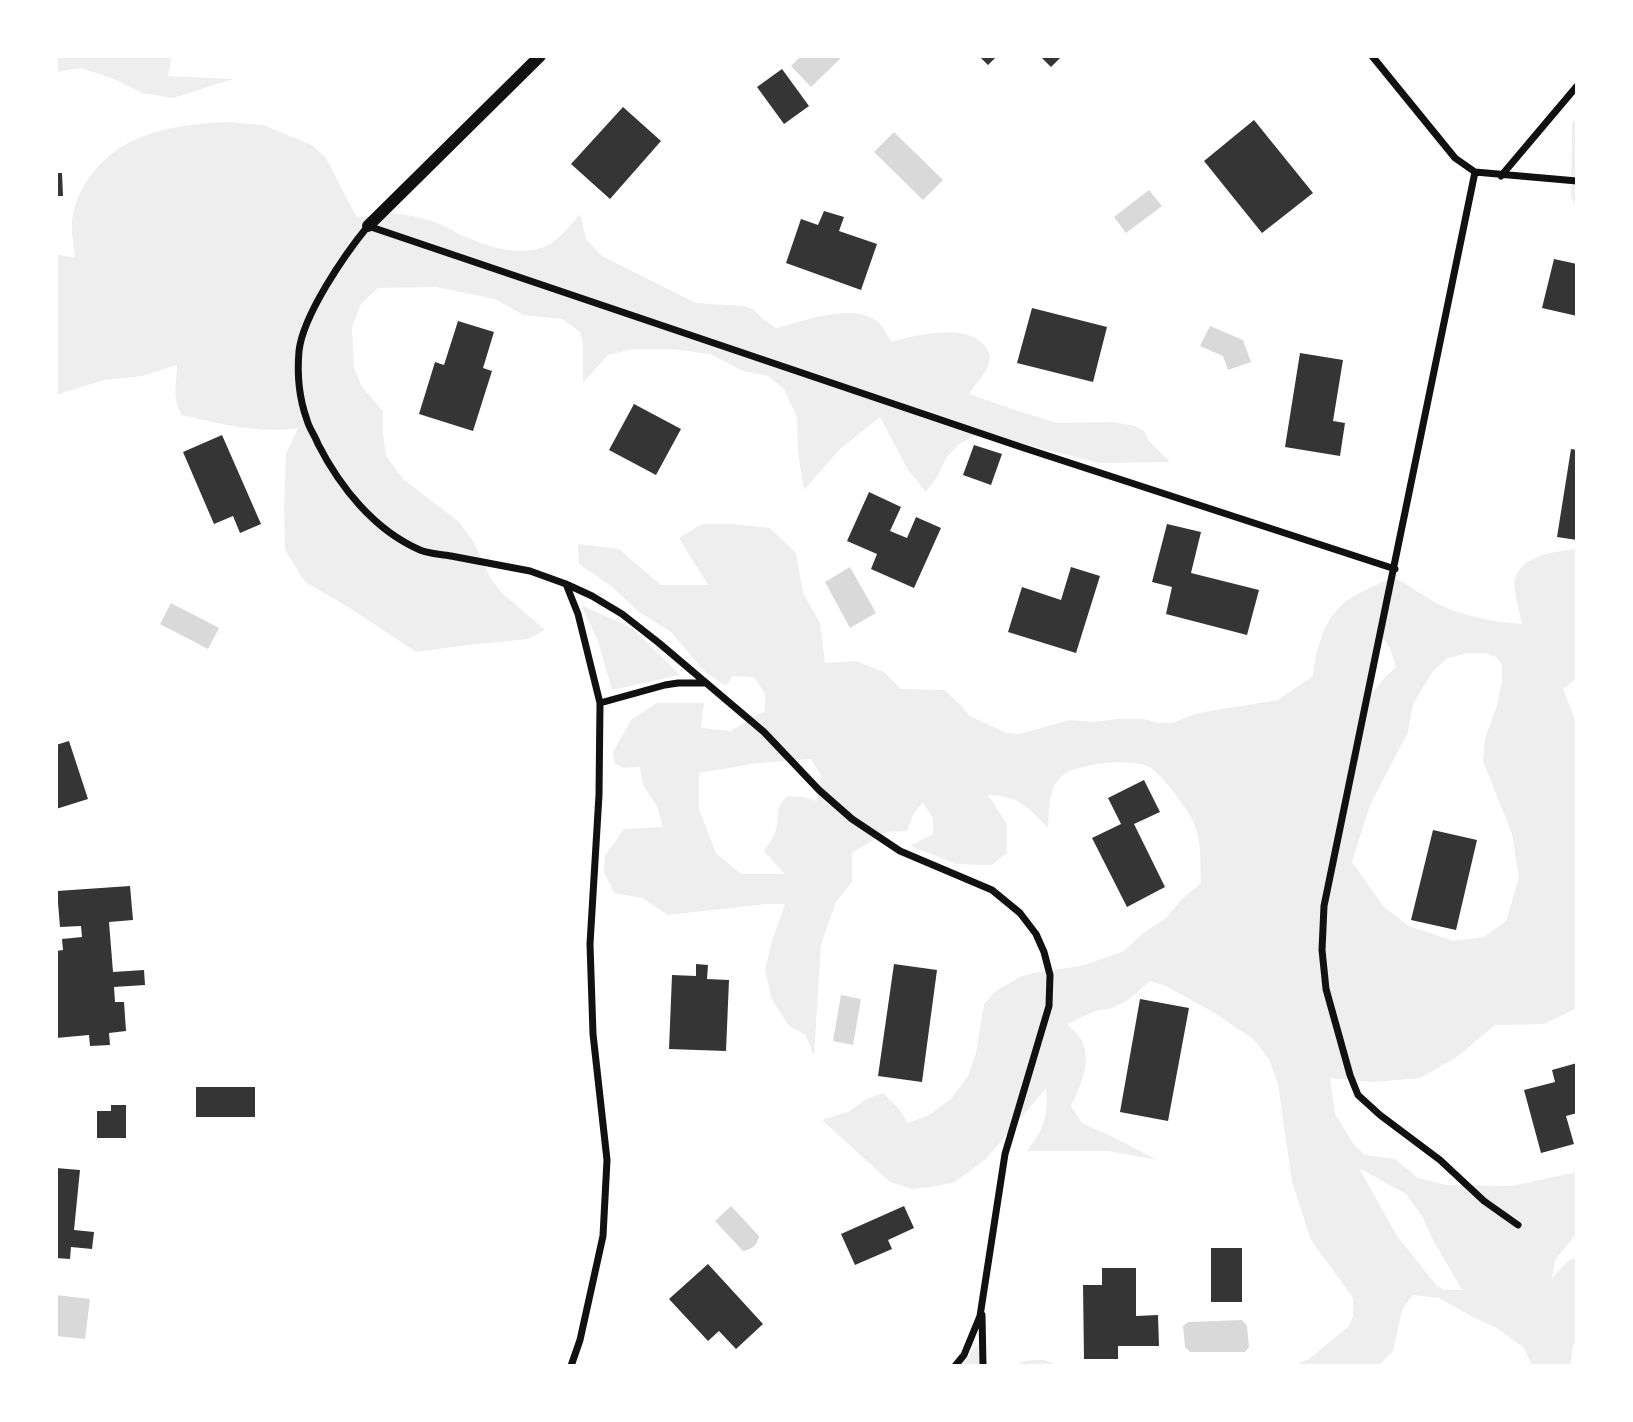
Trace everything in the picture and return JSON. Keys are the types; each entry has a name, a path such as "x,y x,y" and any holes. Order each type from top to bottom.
{"street":[{"path":"540,56 356,240 318,300 303,336 299,351 299,388 307,420 329,465 348,492 387,530 421,551 530,571 592,596 622,614 764,732 819,790 852,819 900,851 992,890 1020,913 1036,934 1050,975 1049,1006 1005,1154 980,1316 964,1355 955,1366"},
{"path":"1372,56 1455,158 1475,172 1577,181"},
{"path":"1501,176 1577,86"},
{"path":"1475,172 1324,906 1322,950 1326,989 1358,1095 1440,1160 1484,1201 1518,1225"},
{"path":"368,226 1021,447 1395,569"},
{"path":"566,584 578,614 600,703 599,795 590,944 593,1034 607,1160 603,1236 580,1340 571,1366"},
{"path":"600,703 665,685 706,683"},
{"path":"981,1307 983,1366"}],"shaded area":[{"path":"56,56 172,56 168,76 233,79 173,98 142,93 114,79 81,68 56,72"},
{"path":"801,56 843,56 811,87 791,66"},
{"path":"1577,114 1577,208 1571,197 1572,124"},
{"path":"227,122 263,125 312,145 326,158 356,216 410,216 435,222 500,249 525,251 548,245 580,214 586,239 602,256 696,303 745,306 776,328 843,313 869,317 879,323 891,342 938,333 962,333 981,342 990,356 985,371 969,394 1057,423 1114,422 1135,426 1144,431 1148,440 1170,462 1100,463 996,437 974,436 958,445 946,458 926,492 908,470 880,417 839,450 804,490 798,452 797,418 784,389 768,376 743,371 710,354 671,349 633,349 608,355 583,383 583,343 580,332 562,319 523,315 495,299 436,287 378,288 361,304 352,328 354,368 362,387 383,411 386,456 403,479 458,521 473,541 491,579 502,593 545,630 528,639 416,652 305,582 285,550 286,454 298,428 254,429 182,415 176,396 177,365 143,376 104,380 56,395 56,254 75,258 72,220 78,196 87,180 104,160 135,140 170,128"},
{"path":"894,132 943,180 923,200 874,152"},
{"path":"1149,190 1162,206 1126,233 1114,217"},
{"path":"1210,326 1243,340 1251,362 1228,370 1223,356 1200,346"},
{"path":"702,524 770,528 796,553 803,593 820,623 825,663 856,661 884,672 901,689 944,690 970,716 1006,733 1019,734 1070,720 1095,722 1144,719 1172,723 1198,713 1278,700 1313,676 1322,636 1337,609 1355,596 1393,577 1436,603 1456,611 1489,620 1522,624 1515,591 1519,570 1526,563 1546,554 1577,549 1577,678 1563,689 1577,724 1577,1008 1544,1024 1495,1025 1457,1057 1420,1078 1374,1082 1330,1078 1335,1114 1354,1145 1365,1155 1395,1159 1418,1178 1447,1185 1512,1186 1577,1172 1577,1233 1555,1260 1552,1278 1568,1261 1577,1257 1577,1338 1572,1349 1571,1366 1532,1366 1524,1348 1497,1328 1439,1298 1413,1295 1402,1310 1393,1351 1378,1366 1292,1366 1309,1359 1349,1326 1353,1316 1353,1298 1311,1240 1292,1182 1278,1084 1269,1059 1253,1039 1216,1014 1166,986 1150,981 1128,1000 1067,1024 1081,1039 1085,1049 1084,1075 1071,1106 1082,1123 1157,1160 1108,1151 1027,1151 1044,1121 1046,1088 986,1159 953,1183 930,1187 912,1189 890,1182 822,1120 850,1111 866,1099 883,1093 900,1110 908,1123 929,1115 951,1099 968,1076 976,1053 984,1004 996,991 1020,977 1081,966 1124,951 1142,934 1166,918 1181,900 1201,883 1197,830 1187,810 1162,778 1151,768 1133,763 1096,765 1066,773 1053,790 1048,828 1035,814 1015,800 988,795 1007,824 1007,853 992,865 957,864 910,846 933,834 933,819 923,802 913,815 907,831 887,832 852,853 852,882 836,902 821,944 814,1056 806,1035 789,1026 772,1000 765,970 785,904 668,915 642,898 614,893 604,872 605,856 624,829 663,827 657,806 643,785 640,767 623,768 614,763 613,752 631,720 657,703 704,703 701,728 730,731 765,711 765,694 754,677 733,676 726,686 706,673 671,632 639,612 611,586 579,564 578,544 619,549 661,585 708,585 679,538","holes":["1382,637 1390,648 1396,667 1369,697","1466,653 1486,653 1496,657 1502,665 1497,706 1485,738 1483,761 1512,834 1519,878 1506,921 1484,937 1454,941 1409,926 1384,907 1352,862 1370,805 1408,732 1413,704 1433,671 1446,659","811,759 821,775 817,801 787,796 780,806 776,830 764,851 785,874 741,874 716,853 699,809 699,773 758,763","1359,1168 1406,1194 1422,1216 1462,1290 1445,1290 1437,1286 1397,1236"]},
{"path":"850,567 876,613 850,628 825,582"},
{"path":"171,603 219,628 208,649 160,624"},
{"path":"581,605 632,628 680,675 612,690 598,641"},
{"path":"841,995 861,999 853,1045 833,1041"},
{"path":"731,1206 759,1236 755,1245 749,1249 743,1251 715,1221"},
{"path":"56,1295 90,1299 85,1339 56,1336"},
{"path":"1242,1320 1247,1326 1249,1347 1245,1352 1190,1352 1185,1347 1183,1326 1188,1322"},
{"path":"978,1344 980,1366 960,1366"},
{"path":"1045,1360 1058,1366 1014,1366 1024,1361"}],"building":[{"path":"979,56 997,56 988,65"},
{"path":"1040,56 1062,56 1051,67"},
{"path":"782,69 809,106 784,124 757,87"},
{"path":"623,107 661,141 610,199 571,164"},
{"path":"1254,120 1313,193 1262,233 1204,161"},
{"path":"56,173 62,173 63,196 56,196"},
{"path":"824,211 844,217 839,231 877,244 861,290 786,263 801,219 818,225"},
{"path":"1554,259 1577,264 1577,316 1542,308"},
{"path":"1032,308 1107,327 1093,382 1017,363"},
{"path":"458,321 494,332 483,368 492,371 473,431 419,414 435,362 444,365"},
{"path":"1300,353 1343,360 1333,421 1345,423 1340,456 1285,447"},
{"path":"634,404 681,429 656,475 609,450"},
{"path":"222,435 261,524 240,533 233,516 214,524 183,452"},
{"path":"974,445 1002,454 991,485 963,475"},
{"path":"1571,449 1577,450 1577,540 1557,537"},
{"path":"869,492 901,507 890,531 907,538 916,517 941,528 914,588 871,569 877,554 847,541"},
{"path":"1167,524 1201,532 1191,573 1259,590 1247,635 1166,614 1172,587 1152,582"},
{"path":"1071,567 1100,576 1076,653 1008,632 1022,587 1061,600"},
{"path":"69,741 88,799 56,809 56,745"},
{"path":"1144,780 1160,812 1134,824 1165,887 1127,907 1092,838 1121,824 1108,798"},
{"path":"1433,830 1477,840 1456,930 1411,920"},
{"path":"130,886 133,920 109,922 113,972 144,970 145,985 114,987 115,1002 124,1002 126,1031 109,1033 110,1045 90,1046 89,1035 56,1038 56,951 63,950 62,939 82,937 81,926 60,927 57,891"},
{"path":"696,964 708,965 707,979 729,980 726,1051 669,1049 672,975 696,976"},
{"path":"894,964 937,970 922,1082 878,1076"},
{"path":"1140,999 1189,1008 1168,1121 1120,1112"},
{"path":"1577,1063 1577,1113 1566,1116 1574,1144 1541,1153 1524,1090 1555,1082 1552,1070"},
{"path":"196,1087 255,1087 255,1117 196,1117"},
{"path":"111,1105 126,1105 126,1138 97,1138 97,1111 111,1111"},
{"path":"56,1168 80,1170 74,1230 94,1232 92,1249 71,1247 70,1259 56,1258"},
{"path":"904,1206 914,1228 888,1240 892,1249 855,1265 841,1234"},
{"path":"1211,1248 1242,1248 1242,1302 1211,1302"},
{"path":"708,1264 763,1324 736,1349 719,1331 708,1341 669,1299"},
{"path":"1102,1268 1136,1268 1136,1316 1158,1315 1159,1346 1118,1346 1118,1359 1084,1359 1083,1285 1102,1285"}]}
